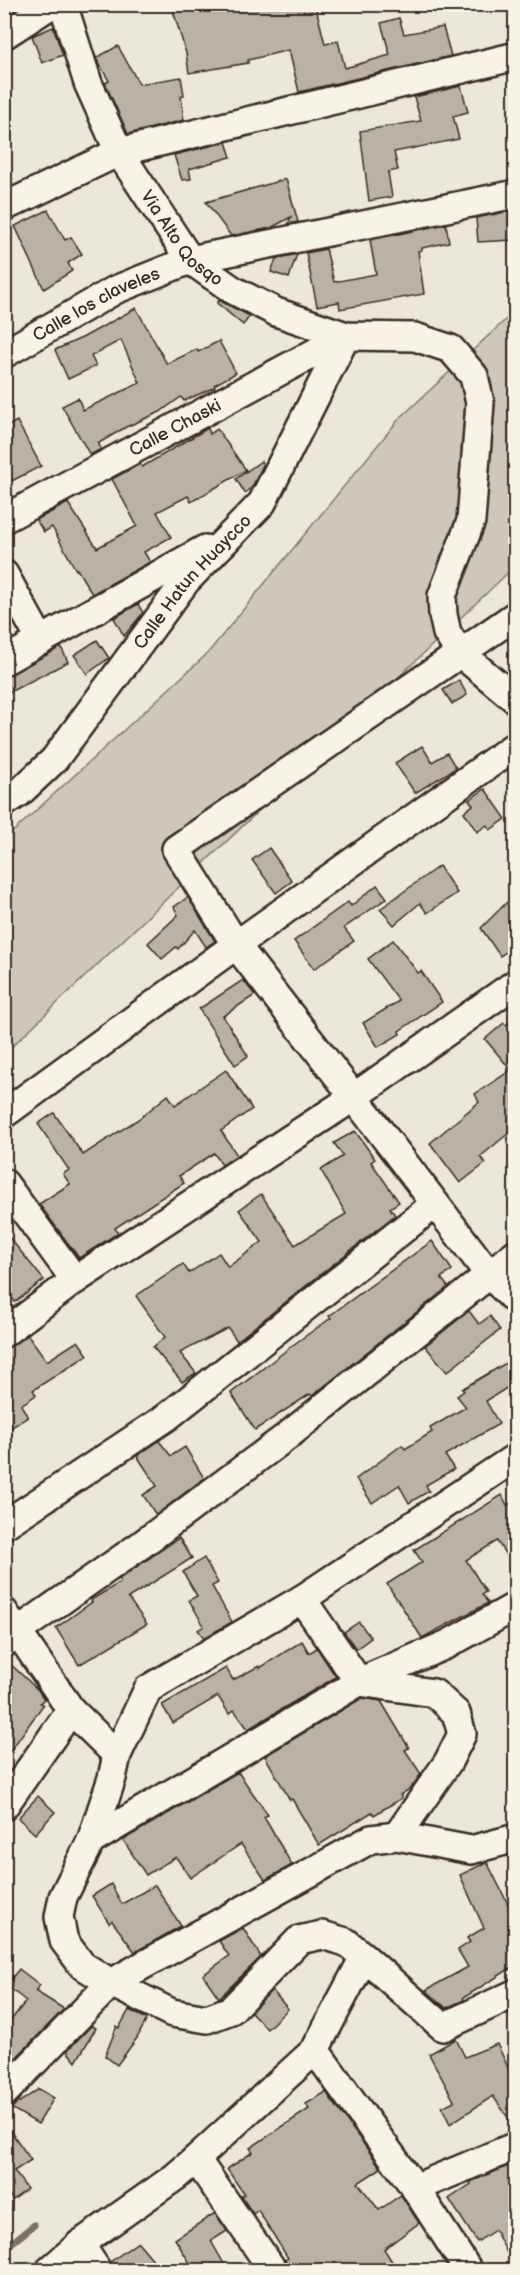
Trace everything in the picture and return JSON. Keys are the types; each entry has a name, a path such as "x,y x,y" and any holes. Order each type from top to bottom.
{"street":[{"path":"4,35 52,4"},
{"name":"Via Alto Qosqo","path":"63,4 88,82 119,152 190,260 233,290 276,312 346,336 415,338 451,349 474,376 480,403 471,521 442,596 447,633 460,653"},
{"path":"4,207 119,152 516,56"},
{"name":"Calle los claveles","path":"4,354 115,290 190,260 516,194"},
{"name":"Calle Chaski","path":"4,519 346,336"},
{"name":"Calle Hatun Huaycco","path":"4,803 20,793 54,760 186,581 262,502 346,336"},
{"path":"4,661 232,534"},
{"path":"4,574 41,641"},
{"path":"516,615 176,849 236,945 488,1273 516,1301"},
{"path":"460,653 516,700"},
{"path":"4,1114 516,745"},
{"path":"4,1333 75,1280 354,1097 516,983"},
{"path":"4,1183 75,1280"},
{"path":"4,1525 167,1416 435,1204"},
{"path":"117,1755 71,1710 9,1628 141,1545 286,1437 488,1273 516,1253"},
{"path":"516,1457 302,1599 148,1689 117,1755 92,1841 63,1897 58,1917 64,1941 81,1965 111,1983 172,2013 207,2019 231,2010 299,1940 322,1935 346,1942 443,2027 516,1993"},
{"path":"302,1599 359,1682 434,1693 456,1713 462,1734 447,1762 397,1836"},
{"path":"92,1841 359,1682 448,1644 516,1606"},
{"path":"4,1806 71,1710"},
{"path":"4,2093 111,1983 371,1839 397,1836 471,1850 516,1838"},
{"path":"50,2271 80,2244 175,2177 315,2050 364,1957"},
{"path":"315,2050 415,2188 468,2271"},
{"path":"415,2188 516,2146"},
{"path":"196,2159 273,2271"},
{"path":"80,2244 98,2271"}],"shaded area":[{"path":"515,311 515,566 5,1053 5,839 207,654 399,419"}],"building":[{"path":"171,4 315,4 325,44 338,41 345,68 390,55 381,23 399,18 404,34 443,27 451,56 299,92 289,50 248,60 248,63 189,73 186,53"},
{"path":"53,27 63,55 42,63 32,36"},
{"path":"118,46 139,84 181,77 184,120 128,134 105,83 109,81 96,58"},
{"path":"461,86 468,112 453,116 459,139 394,152 398,170 388,172 392,197 369,201 360,131 421,121 414,97"},
{"path":"226,142 231,157 189,169 191,179 182,180 174,155"},
{"path":"286,179 298,222 288,224 291,217 271,228 231,236 206,202"},
{"path":"48,210 65,240 71,237 82,254 68,263 72,271 44,289 15,226"},
{"path":"511,211 513,240 478,242 476,218"},
{"path":"446,224 449,242 418,251 424,294 340,309 339,302 317,306 306,253 326,249 334,282 376,274 370,240"},
{"path":"297,254 289,278 271,272 276,259"},
{"path":"219,300 250,316 243,325 217,303"},
{"path":"136,308 167,364 219,341 236,373 214,385 215,387 184,401 181,397 160,412 98,442 101,449 90,455 62,406 78,398 83,410 140,383 121,340 91,356 96,366 68,379 55,350 84,337"},
{"path":"17,421 41,466 4,485 4,428"},
{"path":"208,428 210,434 217,429 246,470 191,502 188,496 157,512 171,537 144,552 150,562 92,594 52,527 44,532 36,520 68,503 97,548 137,526 112,479 140,464 142,467"},
{"path":"261,461 263,465 252,487 245,493 236,479"},
{"path":"138,604 143,613 124,636 114,618"},
{"path":"97,640 109,658 87,674 74,655"},
{"path":"61,647 68,662 4,695 4,677"},
{"path":"459,680 467,695 452,704 443,690"},
{"path":"422,746 432,762 447,753 456,768 415,793 395,763"},
{"path":"485,789 506,819 490,830 487,825 477,832 464,812 473,805 469,800"},
{"path":"269,848 292,881 276,893 252,860"},
{"path":"439,866 457,893 427,913 420,903 394,925 380,909"},
{"path":"377,885 387,898 344,928 354,941 314,969 294,941 348,902 351,906"},
{"path":"516,893 516,945 500,956 481,928"},
{"path":"188,897 215,941 206,947 195,930 178,949 176,947 162,959 148,943 178,915 174,907"},
{"path":"393,940 418,973 421,971 442,1002 399,1031 400,1034 378,1047 363,1023 399,1001 368,959"},
{"path":"243,980 255,995 223,1016 248,1056 235,1065 199,1009"},
{"path":"516,1018 516,1127 480,1157 486,1163 460,1183 430,1143 479,1102 475,1094 511,1070 485,1039 504,1023 506,1025"},
{"path":"226,1070 252,1109 221,1131 237,1155 222,1165 214,1153 179,1176 184,1183 115,1228 118,1233 79,1258 39,1204 70,1184 63,1174 69,1170 38,1124 54,1113 83,1155 140,1118 168,1095 175,1105"},
{"path":"355,1131 375,1159 371,1162 399,1202 390,1208 395,1215 237,1341 228,1328 180,1353 196,1373 182,1382 153,1347 165,1337 136,1296 183,1264 189,1273 219,1253 228,1267 262,1242 239,1210 261,1194 295,1245 346,1214 321,1170 343,1156 334,1143"},
{"path":"4,1231 44,1280 15,1302 4,1287"},
{"path":"432,1241 452,1270 441,1278 448,1287 312,1396 310,1394 255,1430 231,1393 331,1318 329,1316"},
{"path":"469,1311 479,1324 490,1316 500,1330 447,1372 425,1346"},
{"path":"28,1335 47,1361 78,1341 88,1355 33,1390 36,1395 21,1405 28,1417 4,1432 4,1350"},
{"path":"516,1357 516,1382 486,1401 499,1424 445,1455 454,1469 426,1485 429,1491 409,1503 399,1485 372,1503 356,1479 402,1445 405,1449 432,1432 430,1428 466,1407 457,1396 464,1391 462,1389"},
{"path":"159,1441 171,1456 185,1447 204,1478 156,1515 143,1495 157,1486 137,1456"},
{"path":"502,1495 507,1505 516,1501 516,1570 497,1541 466,1560 486,1592 482,1594 488,1603 422,1638 387,1584 422,1562 414,1550"},
{"path":"179,1538 192,1558 128,1598 147,1624 79,1665 56,1628 92,1602 91,1600 121,1582 119,1579"},
{"path":"204,1558 218,1583 212,1586 232,1622 204,1638 198,1630 204,1626 189,1600 197,1596 183,1572"},
{"path":"359,1622 371,1638 356,1649 344,1632"},
{"path":"302,1641 309,1653 317,1648 336,1677 248,1729 234,1710 229,1714 218,1696 173,1723 162,1705 226,1668 233,1680 259,1666 260,1668"},
{"path":"4,1658 38,1690 44,1699 40,1703 43,1705 4,1760"},
{"path":"362,1698 381,1701 409,1748 405,1750 421,1774 411,1788 400,1795 402,1798 374,1815 372,1812 319,1845 265,1756"},
{"path":"238,1772 268,1815 264,1817 292,1865 265,1880 241,1844 190,1878 176,1857 146,1875 123,1840"},
{"path":"38,1796 55,1812 35,1834 18,1818"},
{"path":"487,1862 509,1906 516,1903 516,1965 463,1998 464,2000 446,2008 426,1990 468,1967 458,1950 470,1942 467,1938 484,1928 460,1875"},
{"path":"111,1884 122,1904 155,1885 181,1926 135,1952 112,1921 109,1923 92,1896"},
{"path":"243,1928 261,1957 219,1998 203,1975 229,1956 219,1941"},
{"path":"19,1969 40,1985 35,1991 64,2009 4,2070 4,2029 26,2001 6,1985"},
{"path":"272,1990 288,2009 267,2029 251,2012"},
{"path":"129,2010 147,2019 137,2038 117,2065 105,2056 117,2026 119,2028"},
{"path":"91,2026 96,2028 76,2062 67,2051"},
{"path":"456,2039 465,2057 497,2044 516,2084 516,2129 493,2096 450,2124 442,2107 454,2101 429,2054"},
{"path":"39,2089 54,2098 38,2124 11,2108"},
{"path":"326,2092 381,2168 358,2183 379,2210 401,2195 419,2223 384,2249 398,2271 288,2271 285,2260 288,2258 258,2210 253,2214 241,2196 244,2194 227,2169 253,2152 250,2148 309,2109 306,2104"},
{"path":"4,2122 31,2160 14,2171 27,2189 13,2200 4,2188"},
{"path":"508,2166 516,2181 516,2270 495,2230 477,2242 449,2199 471,2184 470,2182"},
{"path":"215,2213 227,2231 211,2241 228,2271 195,2271 175,2239"},
{"path":"138,2242 154,2261 143,2271 113,2271 110,2262"}],"waterway":[{"path":"4,2249 34,2225"}]}
